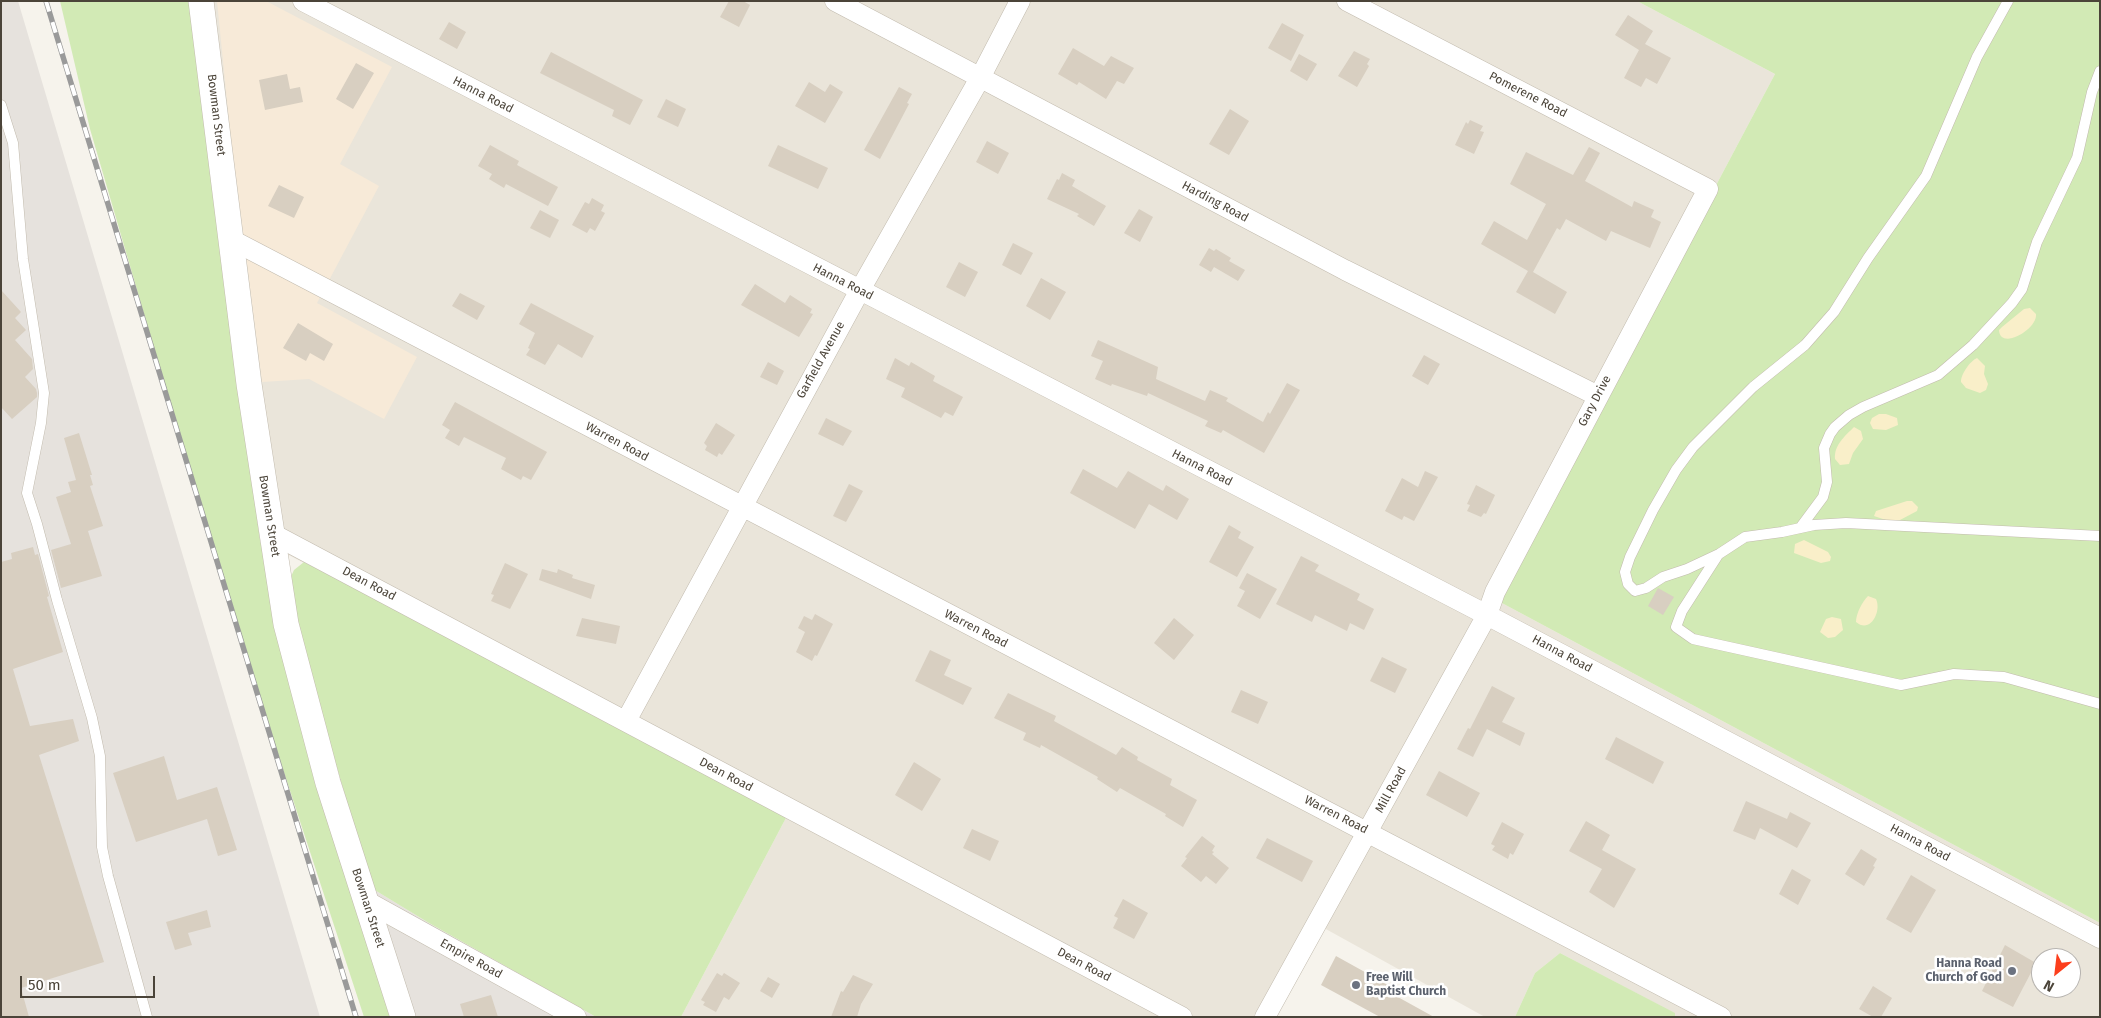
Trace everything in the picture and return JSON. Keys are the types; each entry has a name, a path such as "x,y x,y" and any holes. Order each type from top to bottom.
{"street":[{"name":"Bowman Street","path":"201,1 250,384 286,624 328,783 403,1017"},
{"name":"Hanna Road","path":"303,1 1487,615 2100,938"},
{"name":"Harding Road","path":"835,1 1345,270 1598,396"},
{"name":"Garfield Avenue","path":"626,721 860,290 980,78 1020,1"},
{"name":"Pomerene Road","path":"1347,1 1708,188"},
{"name":"Gary Drive","path":"1487,615 1494,592 1708,188"},
{"name":"Warren Road","path":"232,240 1721,1017"},
{"name":"Dean Road","path":"271,533 1182,1017"},
{"name":"Mill Road","path":"1265,1017 1487,615"},
{"name":"Empire Road","path":"366,901 576,1017"}],"lane":[{"path":"2008,1 1977,57 1926,176 1868,258 1834,312 1821,328 1791,357 1753,387 1693,447 1676,470 1658,502 1630,557 1625,572 1628,584 1635,591 1640,590 1663,577 1719,554 1746,537 1846,523 2100,536"},
{"path":"1800,528 1823,497 1827,482 1824,448 1835,427 1849,415 1864,407 1938,375 1973,345 2012,303 2022,289 2037,242 2077,158 2092,92 2100,71"},
{"path":"1,105 13,143 22,259 44,393 41,423 27,493 92,718 100,756 104,857 147,1017"},
{"path":"1719,554 1682,611 1676,627 1693,639 1901,685 1954,674 2004,677 2100,704"}],"shaded area":[{"path":"1,1 18,1 320,1017 1,1017"},
{"path":"189,1 1637,1 1775,74 1501,591 1500,602 2100,923 2100,1017 1675,1017 1674,1013 1560,953 1535,973 1515,1017 1485,1017 1324,928 1276,1017 681,1017 787,816 260,540"},
{"path":"217,1 266,1 392,67 340,164 379,186 317,303 417,357 384,419 309,379 262,382 230,131"},
{"path":"373,889 429,923 596,1017 414,1017"}],"green space":[{"path":"60,1 189,1 260,540 355,906 390,1017 364,1017 227,598 90,129"},
{"path":"1637,1 2100,1 2100,923 1500,602 1501,591 1775,74"},
{"path":"304,562 787,816 681,1017 596,1017 429,923 373,889 306,664 289,581 294,570"},
{"path":"1560,953 1675,1013 1675,1017 1515,1017 1535,973"}],"sand":[{"path":"2030,308 2036,314 2031,326 2019,336 2005,338 2001,336 1999,330 2002,327 2024,309"},
{"path":"1977,358 1985,366 1984,374 1988,384 1986,390 1980,393 1966,388 1961,382 1966,368"},
{"path":"1879,414 1886,414 1897,418 1898,425 1886,430 1873,429 1870,423 1872,418"},
{"path":"1854,427 1861,431 1863,439 1853,453 1849,464 1840,465 1835,459 1836,449"},
{"path":"1912,501 1918,507 1917,511 1900,520 1889,521 1874,516 1876,511"},
{"path":"1804,540 1828,552 1831,557 1830,561 1821,563 1794,553 1795,544"},
{"path":"1868,596 1876,599 1876,615 1870,623 1861,625 1856,622 1857,615"},
{"path":"1832,617 1841,619 1843,630 1835,637 1828,638 1820,632 1826,619"}],"building":[{"path":"729,1 743,1 750,5 739,27 720,17"},
{"path":"1628,15 1653,31 1645,44 1671,58 1657,84 1646,78 1641,87 1624,78 1639,50 1615,35"},
{"path":"449,22 466,32 457,49 439,39"},
{"path":"1282,23 1304,35 1291,61 1268,48"},
{"path":"1073,48 1104,66 1111,56 1134,68 1124,84 1117,81 1106,99 1079,82 1077,85 1058,74"},
{"path":"1354,51 1370,59 1367,64 1369,66 1357,87 1338,76"},
{"path":"551,52 643,100 630,125 612,116 614,110 540,73"},
{"path":"1299,54 1317,64 1307,81 1290,71"},
{"path":"356,63 374,73 353,109 336,99"},
{"path":"287,74 290,89 300,87 303,102 265,110 259,80"},
{"path":"809,82 825,92 830,84 843,92 825,123 795,106"},
{"path":"899,87 912,94 907,103 909,104 880,159 864,150"},
{"path":"666,99 686,109 678,127 657,117"},
{"path":"1230,109 1249,121 1229,155 1209,144"},
{"path":"1470,120 1483,126 1480,131 1484,132 1474,154 1455,145 1466,122 1468,124"},
{"path":"987,141 1009,153 998,174 976,162"},
{"path":"490,145 519,161 517,165 558,187 548,206 506,184 504,188 489,179 492,174 478,166"},
{"path":"778,145 828,168 818,189 768,166"},
{"path":"1589,147 1600,153 1585,181 1632,207 1634,201 1654,210 1651,217 1661,222 1650,248 1611,231 1606,241 1566,219 1560,230 1557,228 1533,272 1567,292 1555,314 1516,292 1528,271 1481,244 1494,221 1527,240 1546,204 1510,184 1526,152 1573,175"},
{"path":"1062,173 1075,180 1072,186 1106,206 1094,226 1077,216 1079,214 1047,199"},
{"path":"279,185 304,197 294,218 268,206"},
{"path":"592,198 604,205 601,211 605,213 595,231 590,228 587,233 572,225 585,202 589,204"},
{"path":"1139,209 1153,217 1140,242 1124,233"},
{"path":"540,210 559,220 550,238 530,228"},
{"path":"1013,243 1033,253 1021,275 1002,265"},
{"path":"1209,248 1214,251 1216,249 1231,258 1229,261 1245,270 1238,281 1214,267 1211,272 1199,265"},
{"path":"959,262 978,272 965,297 946,287"},
{"path":"1041,278 1066,292 1050,320 1026,306"},
{"path":"755,284 785,303 790,295 812,309 810,313 813,314 799,337 741,305"},
{"path":"1,290 21,312 15,318 26,330 15,340 32,359 33,369 25,377 36,389 37,393 37,397 12,419 1,407"},
{"path":"460,293 485,306 477,320 452,306"},
{"path":"531,303 594,336 582,358 558,344 545,365 526,355 535,333 519,324"},
{"path":"298,323 333,344 324,361 310,353 306,361 283,348"},
{"path":"1098,340 1158,367 1156,379 1205,401 1210,390 1228,398 1226,401 1263,422 1268,412 1270,414 1287,383 1300,390 1264,453 1223,430 1221,433 1205,426 1208,421 1148,393 1147,396 1112,384 1111,386 1095,379 1103,361 1091,356"},
{"path":"1424,355 1440,364 1428,385 1412,376"},
{"path":"895,358 909,366 911,362 935,376 933,381 963,397 953,416 945,412 941,418 901,397 905,388 886,379"},
{"path":"768,362 784,371 777,385 760,377"},
{"path":"455,402 547,452 531,480 523,476 521,480 501,469 506,458 464,437 459,446 445,438 450,430 442,425"},
{"path":"826,418 852,431 843,446 818,434"},
{"path":"716,423 735,435 722,455 719,453 717,457 705,450 707,446 704,443"},
{"path":"79,433 92,475 90,475 93,485 90,486 103,526 88,531 102,576 61,588 51,550 71,544 56,497 71,492 68,482 76,480 64,438"},
{"path":"1083,469 1117,488 1128,471 1163,491 1166,485 1189,499 1177,520 1149,504 1135,529 1070,493"},
{"path":"1425,471 1438,477 1414,521 1404,516 1402,520 1385,511 1402,478 1418,487"},
{"path":"849,484 863,491 846,522 833,516"},
{"path":"1476,485 1495,495 1486,514 1484,513 1481,517 1467,511 1470,505 1467,504"},
{"path":"1229,525 1241,532 1238,538 1254,547 1237,577 1209,562"},
{"path":"33,547 35,555 38,554 49,596 47,597 63,652 13,669 30,726 73,719 79,741 39,755 104,962 21,988 29,1017 1,1017 1,562 12,559 11,553"},
{"path":"1301,556 1319,565 1315,571 1360,594 1357,600 1374,609 1364,630 1350,623 1347,631 1315,615 1312,622 1276,604"},
{"path":"505,563 528,574 510,609 491,601 494,595 491,594"},
{"path":"542,569 557,573 558,569 573,575 572,578 595,585 591,599 539,580"},
{"path":"1247,573 1277,589 1260,619 1237,606 1245,591 1239,588"},
{"path":"1658,588 1674,597 1663,615 1648,606"},
{"path":"815,614 833,624 817,656 815,655 812,661 796,652 805,632 798,628 804,616 812,620"},
{"path":"582,618 620,626 616,644 576,636"},
{"path":"1174,618 1194,635 1174,660 1154,643"},
{"path":"930,650 951,660 944,675 972,688 963,705 915,681"},
{"path":"1382,657 1407,669 1395,693 1370,681"},
{"path":"1492,686 1515,698 1502,722 1525,733 1520,746 1487,729 1473,757 1457,749 1468,728 1470,729"},
{"path":"1241,690 1268,702 1258,724 1231,712"},
{"path":"1008,693 1056,716 1054,721 1116,755 1122,747 1138,757 1137,760 1172,779 1170,785 1197,800 1183,827 1165,816 1166,814 1120,788 1117,792 1097,779 1098,777 1041,745 1040,748 1023,740 1026,733 994,718"},
{"path":"1616,737 1664,762 1653,784 1605,759"},
{"path":"164,756 177,800 217,787 237,850 218,856 207,819 136,842 113,773"},
{"path":"914,762 941,779 922,811 895,795"},
{"path":"1439,771 1480,793 1467,817 1426,795"},
{"path":"1746,801 1787,819 1790,812 1811,823 1797,848 1760,828 1755,840 1733,831"},
{"path":"1586,821 1610,835 1602,850 1636,869 1614,908 1589,892 1602,869 1569,851"},
{"path":"1502,822 1524,834 1513,855 1510,853 1508,859 1492,850 1495,846 1491,844"},
{"path":"972,829 999,841 990,861 963,848"},
{"path":"1202,836 1215,846 1212,854 1229,868 1216,884 1206,876 1201,882 1181,866 1187,858 1185,857"},
{"path":"1267,838 1313,861 1302,882 1256,858"},
{"path":"1861,849 1877,859 1873,866 1875,867 1864,886 1845,874"},
{"path":"1792,869 1811,880 1798,905 1779,894"},
{"path":"1911,875 1936,890 1911,933 1886,919"},
{"path":"1123,899 1148,913 1134,939 1113,928 1118,918 1114,916"},
{"path":"207,910 211,927 188,933 192,945 175,950 166,922"},
{"name":"Hanna Road Church of God","path":"2005,945 2031,960 2031,973 2013,1007 1982,991"},
{"name":"Free Will Baptist Church","path":"1336,956 1390,986 1387,991 1434,1017 1380,1017 1321,985"},
{"path":"717,973 722,976 724,973 740,983 729,1000 724,997 716,1012 703,1005 705,1002 701,1000"},
{"path":"853,975 873,984 861,1004 857,1017 831,1017 841,991 843,992"},
{"path":"768,977 780,984 772,998 760,991"},
{"path":"1873,986 1892,998 1881,1017 1873,1017 1859,1009"},
{"path":"491,995 498,1017 464,1017 460,1004"}],"railway":[{"path":"46,1 356,1017"}],"place":[{"name":"Hanna Road Church of God","path":"2012,971"},
{"name":"Free Will Baptist Church","path":"1356,985"}]}
